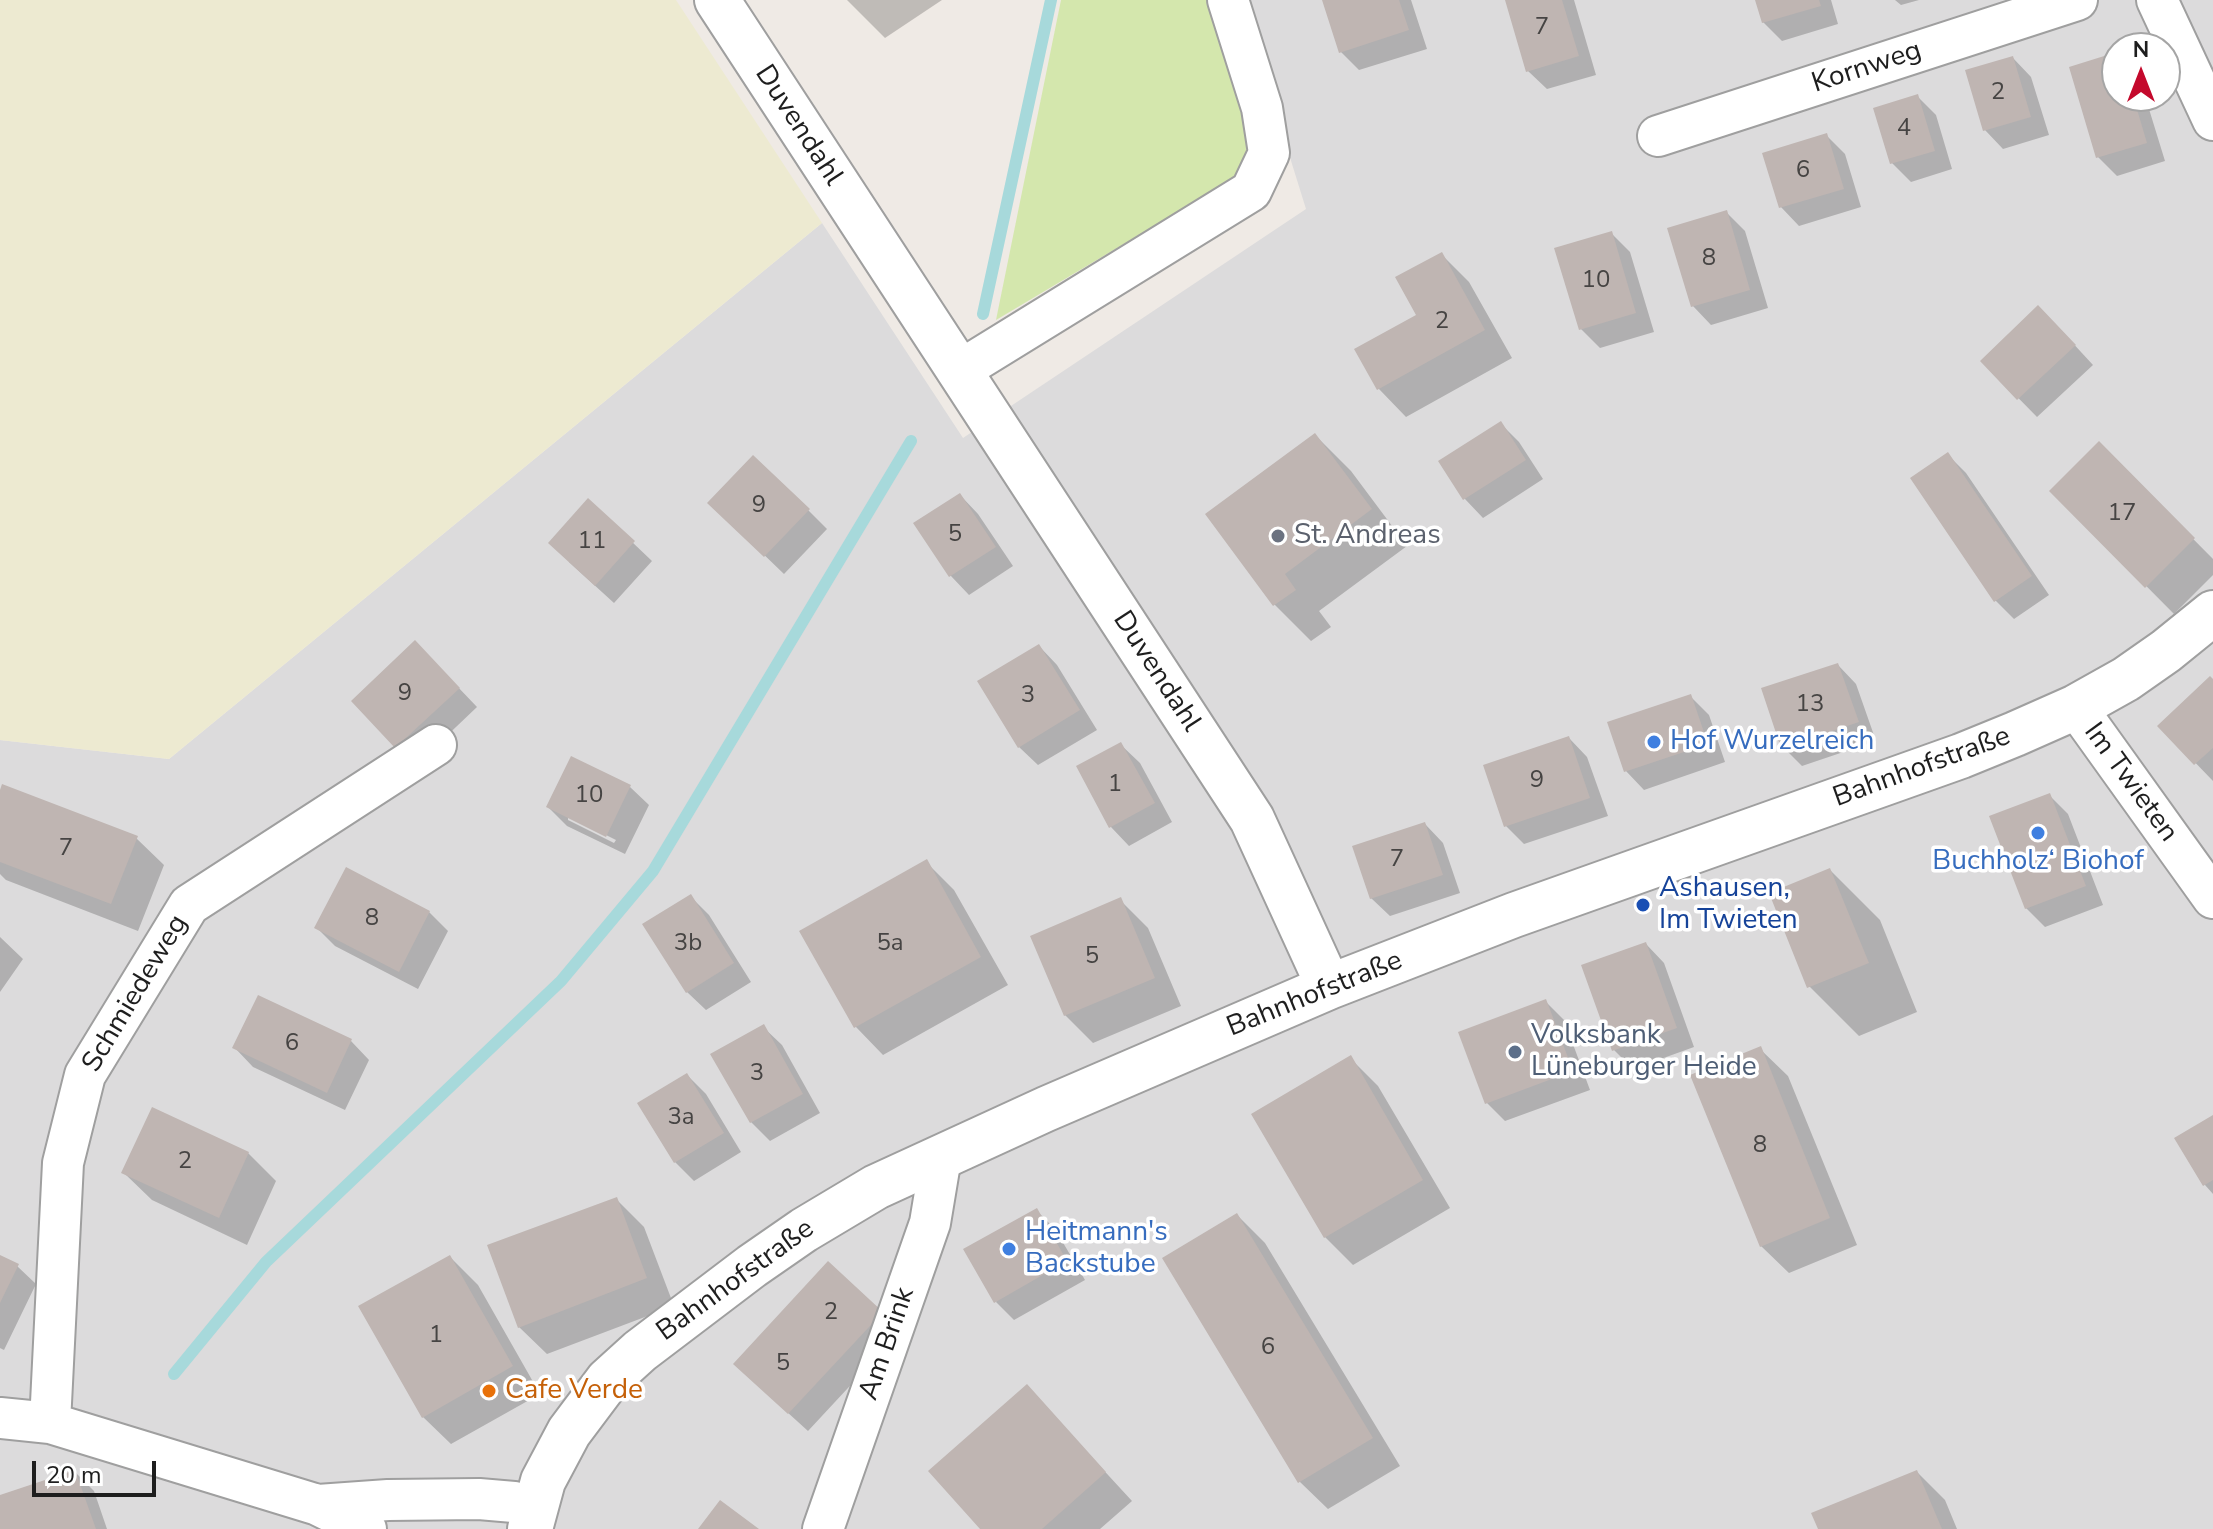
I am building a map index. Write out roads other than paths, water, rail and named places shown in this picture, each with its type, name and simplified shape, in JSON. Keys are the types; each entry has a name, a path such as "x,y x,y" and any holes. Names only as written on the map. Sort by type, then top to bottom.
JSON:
{"street":[{"name":"Duvendahl","path":"717,0 1252,819 1329,987"},
{"path":"959,371 1251,191 1269,153 1262,108 1228,0"},
{"name":"Kornweg","path":"1658,136 2077,0"},
{"path":"2157,0 2213,120"},
{"name":"Bahnhofstraße","path":"532,1518 543,1481 569,1432 608,1380 640,1351 752,1266 804,1230 876,1187 1329,987 1644,868 1961,756 2076,707 2156,658 2213,613"},
{"name":"Im Twieten","path":"2076,707 2213,898"},
{"name":"Schmiedeweg","path":"50,1423 63,1163 85,1075 189,905 436,745"},
{"name":"Am Brink","path":"823,1529 930,1223 941,1157"},
{"path":"0,1418 50,1423 318,1505 366,1529"},
{"path":"318,1505 479,1499 514,1502 532,1518"}],"waterway":[{"path":"983,314 1051,0"},
{"path":"174,1374 266,1262 561,981 653,871 911,441"}],"place":[{"name":"St. Andreas","path":"1278,536"},
{"name":"Hof Wurzelreich","path":"1654,742"},
{"name":"Buchholz‘ Biohof","path":"2038,833"},
{"name":"Ashausen, Im Twieten","path":"1643,905"},
{"name":"Volksbank Lüneburger Heide","path":"1515,1052"},
{"name":"Heitmann's Backstube","path":"1009,1249"},
{"name":"Cafe Verde","path":"489,1391"}]}
